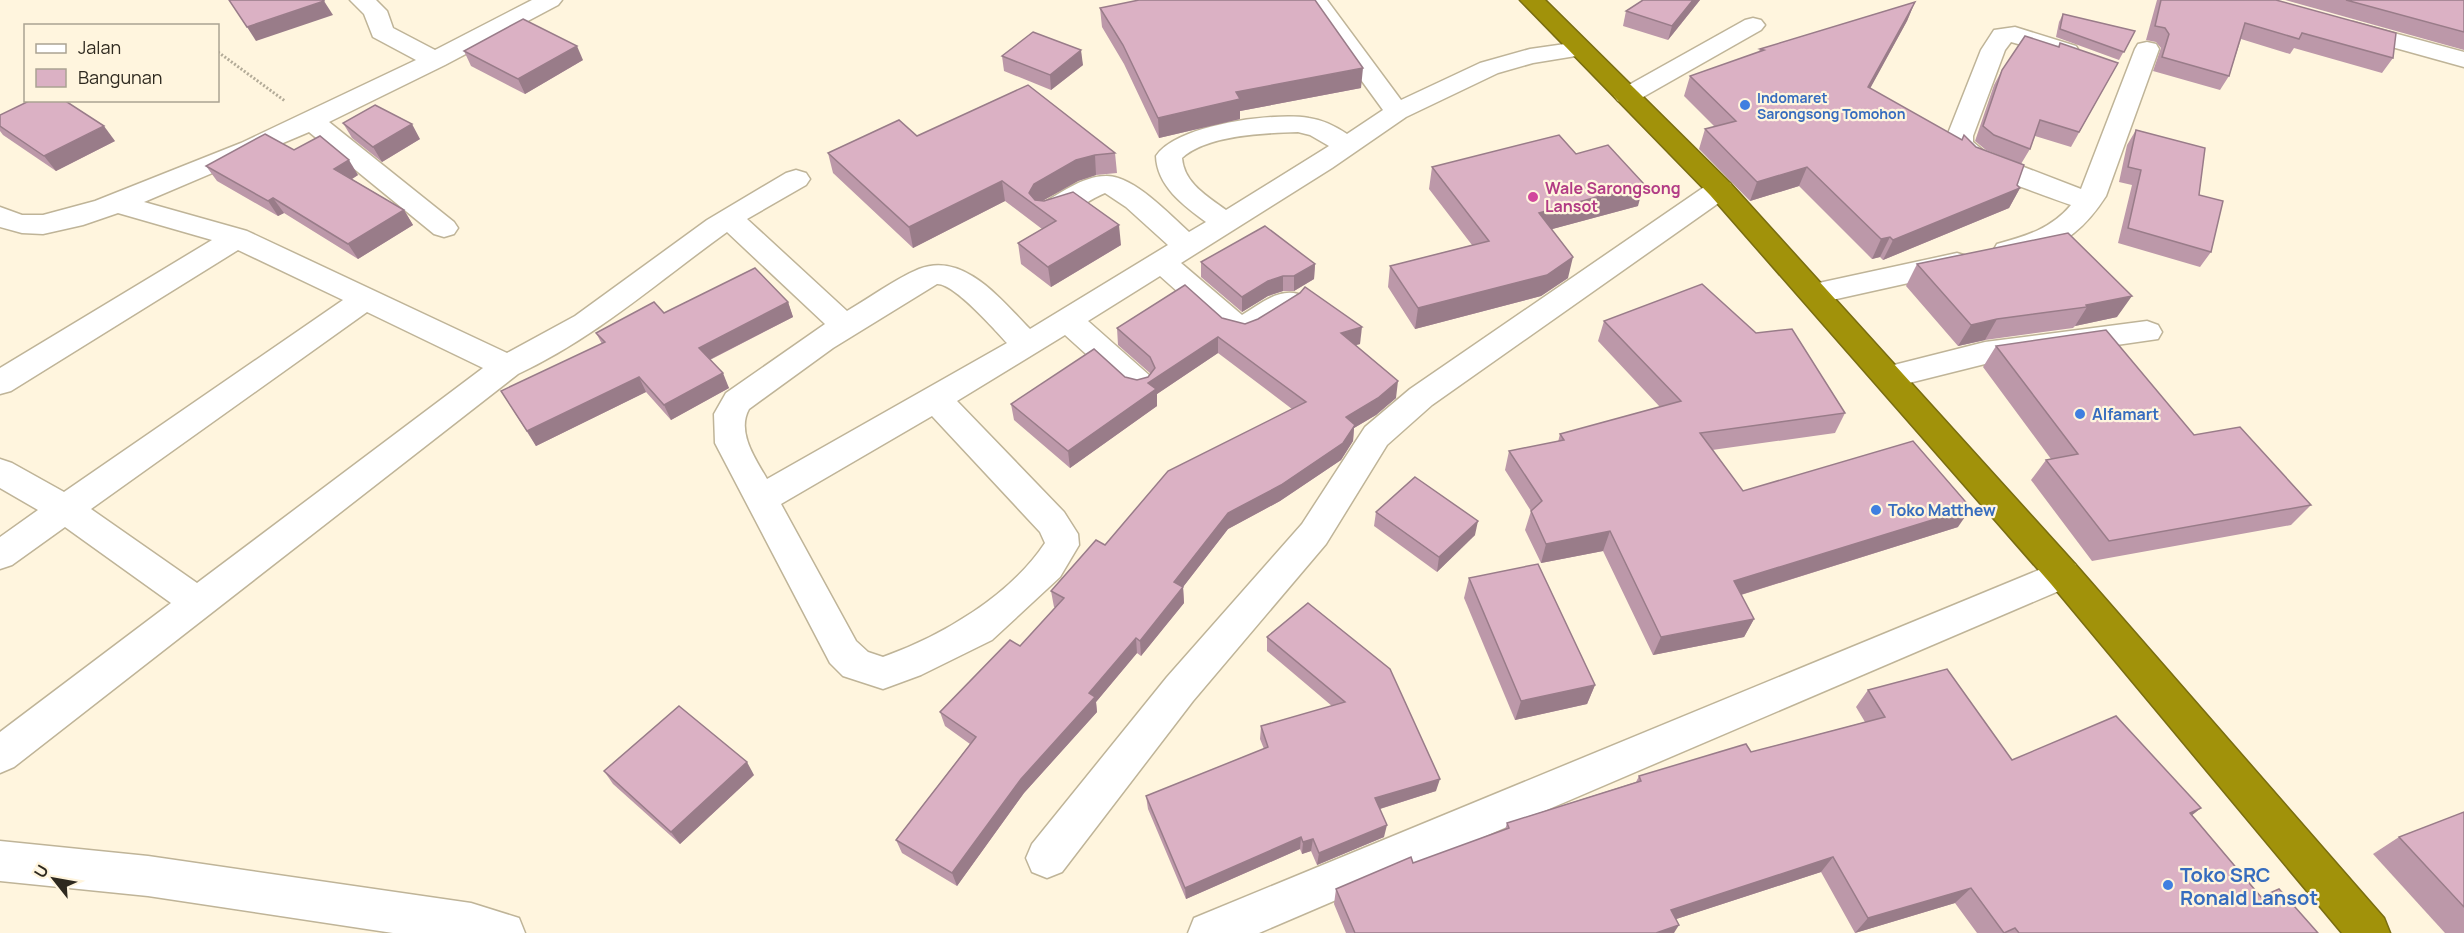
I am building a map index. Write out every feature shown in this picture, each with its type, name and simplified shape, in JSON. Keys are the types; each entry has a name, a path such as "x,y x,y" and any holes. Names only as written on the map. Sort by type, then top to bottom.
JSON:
{"highway":[{"path":"1532,0 1720,189 2063,574 2369,933"}],"street":[{"path":"362,0 375,11 382,32 436,60"},
{"path":"0,242 32,226 63,220 116,203 209,167 436,60 550,0"},
{"path":"1315,0 1397,111"},
{"path":"2331,23 2464,60"},
{"path":"1627,96 1753,25"},
{"path":"2086,58 2015,34 2003,35 1993,50 1960,136 1960,145 1976,158 2088,202"},
{"path":"761,499 1028,344 1225,223 1397,111 1489,68 1530,57 1579,49"},
{"path":"1814,294 2034,245 2064,230 2079,217 2088,202 2127,73 2147,49"},
{"path":"310,120 444,228"},
{"path":"1225,223 1176,182 1168,168 1169,156 1180,146 1275,123 1312,126 1346,145"},
{"path":"0,755 507,366 544,350 583,326 708,233 796,178"},
{"path":"1048,212 1097,186 1106,184 1124,192 1187,246"},
{"path":"1047,858 1180,689 1314,534 1376,436 1421,397 1720,189"},
{"path":"116,203 237,238 507,366"},
{"path":"0,216 15,223 32,226"},
{"path":"730,219 845,326"},
{"path":"0,384 237,238"},
{"path":"1162,262 1235,326 1245,327 1287,301"},
{"path":"935,399 1061,534 1062,545 1048,567 979,629 908,664 883,673 856,665 843,652 731,443 730,414 737,401 789,362 929,276 947,274 962,283 1028,344"},
{"path":"0,555 365,298"},
{"path":"0,363 100,303"},
{"path":"1067,320 1138,383"},
{"path":"1888,377 1985,353 2147,332"},
{"path":"0,472 65,510 198,604"},
{"path":"1209,933 2063,574"},
{"path":"0,861 148,876 471,924 504,933"}],"path":[{"path":"219,53 310,120"}],"building":[{"path":"229,0 324,0 324,1 247,27"},
{"path":"1139,0 1315,0 1363,68 1236,92 1240,99 1158,118 1123,45 1100,8"},
{"path":"1643,0 1693,0 1672,26 1626,11"},
{"path":"2161,0 2276,0 2396,33 2393,58 2302,33 2299,39 2245,23 2229,76 2162,57 2169,34 2165,28 2155,26"},
{"path":"2346,0 2464,0 2464,32"},
{"path":"1915,2 1868,87 1962,140 1964,135 1976,147 2024,165 2017,185 2020,188 1893,240 1890,237 1881,239 1807,167 1757,182 1705,129 1736,121 1690,76 1764,50 1760,49"},
{"path":"2063,14 2135,31 2124,52 2060,29"},
{"path":"523,19 577,46 518,79 464,51"},
{"path":"1033,32 1081,50 1050,75 1002,56"},
{"path":"2025,36 2059,47 2060,43 2118,63 2079,132 2040,120 2030,149 1994,135 1983,126 2002,70"},
{"path":"1028,85 1115,153 1076,160 1034,184 1029,193 1035,200 1044,201 1073,192 1119,225 1048,267 1018,243 1056,221 1002,181 909,227 828,153 899,120 917,136"},
{"path":"27,102 67,102 104,126 44,156 0,126 0,115"},
{"path":"375,105 412,124 373,147 343,123"},
{"path":"2136,130 2205,148 2199,195 2223,201 2211,252 2128,228 2141,170 2128,167"},
{"path":"265,134 294,150 320,136 349,160 334,169 404,210 348,244 273,198 268,201 206,166"},
{"path":"1559,135 1576,154 1608,145 1644,184 1539,213 1573,257 1547,275 1418,308 1390,266 1489,241 1432,167"},
{"path":"1265,226 1315,264 1294,276 1283,276 1268,281 1242,297 1201,262"},
{"path":"2068,233 2132,296 2086,305 2087,307 1997,319 1971,325 1917,264"},
{"path":"755,268 788,302 699,348 723,373 664,405 639,377 527,431 501,391 605,342 596,333 654,302 664,313"},
{"path":"1702,284 1756,333 1792,329 1845,413 1700,433 1743,491 1913,441 1971,508 1734,581 1754,619 1661,637 1610,531 1546,544 1531,511 1542,501 1509,451 1564,440 1560,434 1681,401 1604,321"},
{"path":"1185,285 1222,318 1245,324 1258,319 1300,293 1305,287 1362,327 1341,333 1398,381 1378,398 1346,417 1355,425 1343,443 1281,485 1228,513 1174,582 1183,587 1140,641 1136,638 1089,693 1095,697 1021,779 952,873 896,840 976,737 940,712 1010,640 1020,646 1064,598 1051,591 1096,540 1105,545 1168,471 1306,402 1218,337 1148,383 1156,389 1068,451 1011,404 1094,349 1125,377 1137,380 1148,377 1155,368 1150,357 1117,328"},
{"path":"2106,330 2194,435 2240,427 2311,505 2109,541 2046,460 2078,454 1996,346"},
{"path":"1415,477 1478,521 1439,557 1376,512"},
{"path":"1538,564 1595,685 1521,701 1469,578"},
{"path":"1308,603 1390,669 1440,779 1375,798 1387,825 1319,853 1313,839 1303,842 1301,837 1185,888 1146,796 1268,747 1261,726 1345,702 1267,637"},
{"path":"1947,669 2012,760 2116,716 2201,808 2190,813 2261,897 2279,889 2318,933 2019,933 2015,928 2004,933 1971,888 1868,918 1833,857 1671,910 1679,925 1656,933 1355,933 1336,889 1411,857 1413,863 1509,828 1507,823 1641,781 1639,776 1746,744 1751,752 1885,717 1868,690"},
{"path":"679,706 747,762 671,832 604,771"},
{"path":"2464,812 2464,907 2399,837"}],"place":[{"name":"Indomaret Sarongsong Tomohon","path":"1745,105"},
{"name":"Wale Sarongsong Lansot","path":"1533,197"},
{"name":"Alfamart","path":"2080,414"},
{"name":"Toko Matthew","path":"1876,510"},
{"name":"Toko SRC Ronald Lansot","path":"2168,885"}]}
